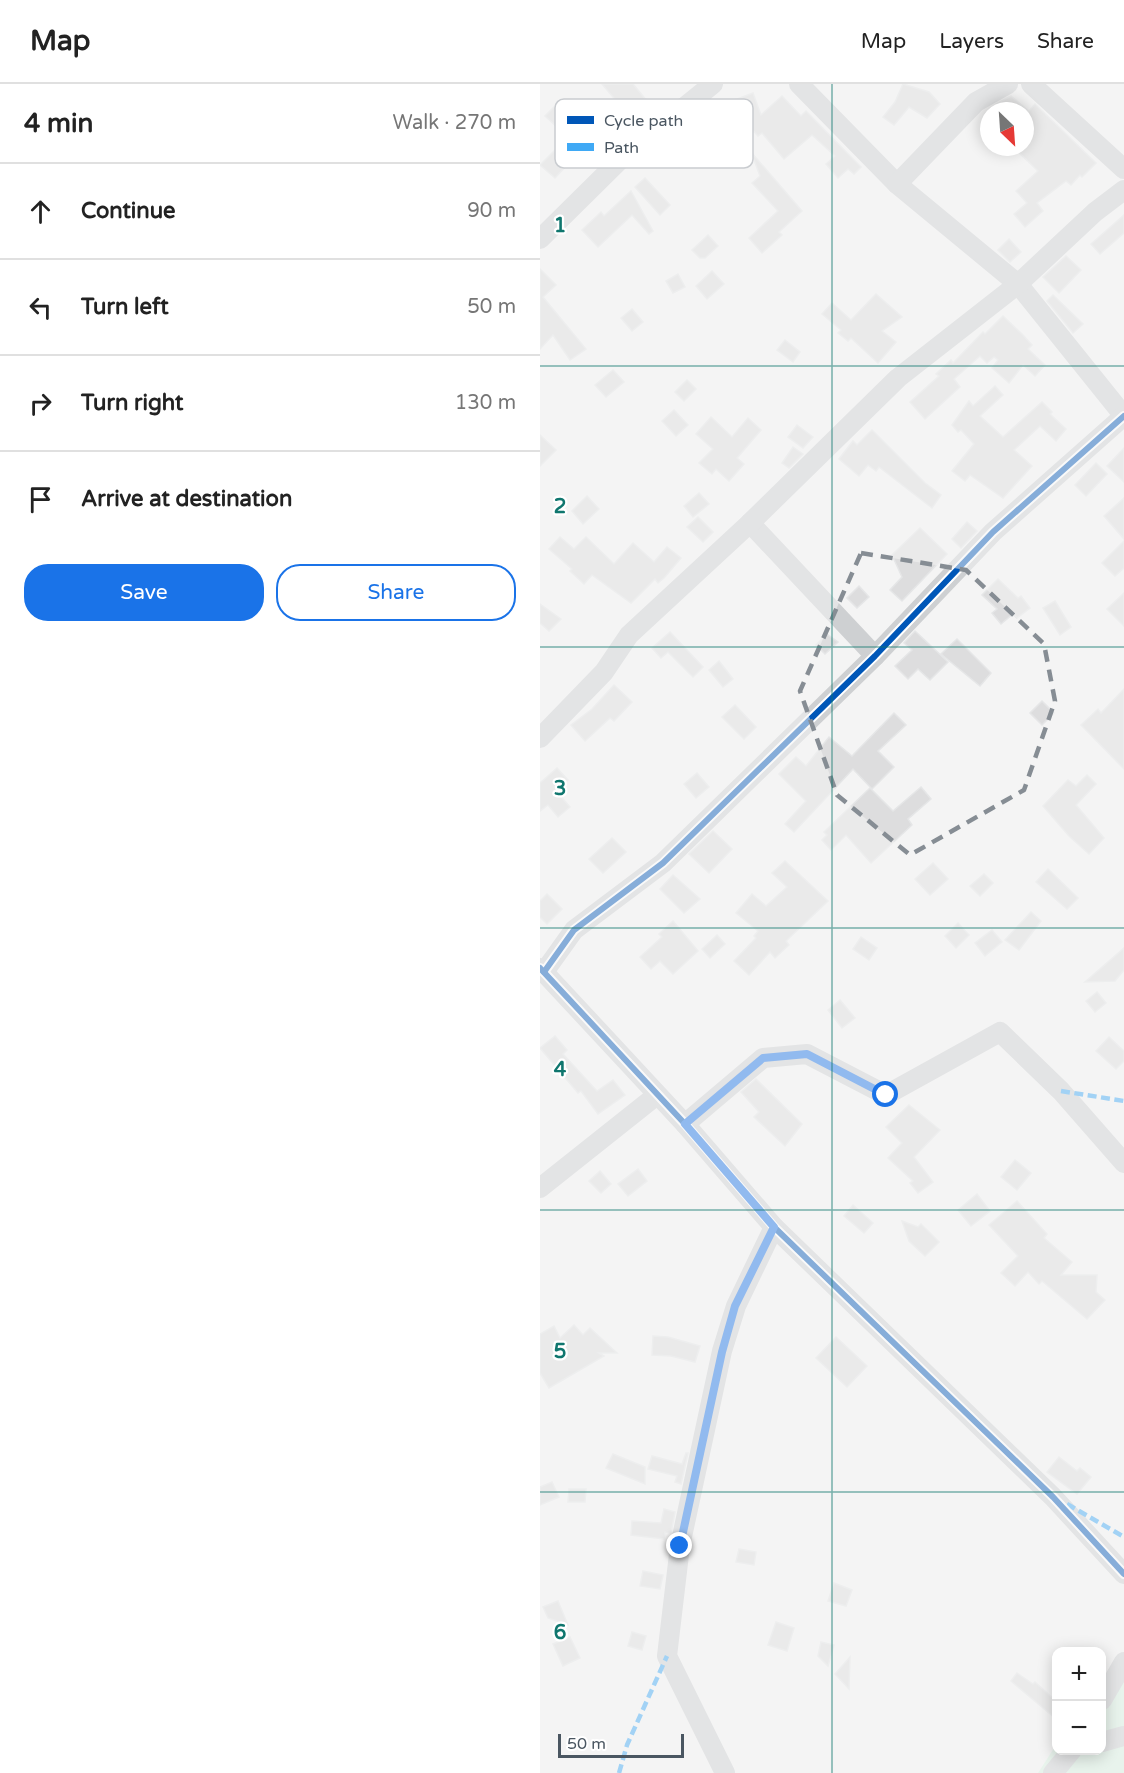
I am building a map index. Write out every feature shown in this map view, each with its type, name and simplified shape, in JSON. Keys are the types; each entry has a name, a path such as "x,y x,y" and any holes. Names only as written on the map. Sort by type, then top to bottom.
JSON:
{"street":[{"path":"694,99 713,84"},
{"path":"799,84 897,184 1018,284 1124,416 993,532 876,656 663,863 574,930 542,970 685,1124 774,1227 1053,1497 1124,1574"},
{"path":"897,184 976,102 1008,84"},
{"path":"1031,84 1124,168"},
{"path":"540,239 612,168"},
{"path":"540,738 604,672 628,635 750,523 898,378 1018,284 1124,190"},
{"path":"750,523 876,656"},
{"path":"685,1124 763,1058 807,1054 886,1095 1000,1032 1061,1091 1124,1163"},
{"path":"540,1188 657,1095"},
{"path":"725,1773 667,1656 680,1546 722,1352 735,1306 774,1227"},
{"path":"1106,1692 1124,1662"},
{"path":"1106,1741 1124,1736"},
{"path":"1053,1773 1068,1755"}],"highlighted area":[{"path":"861,553 966,570 1044,644 1055,701 1024,790 910,855 837,795 800,691"}],"green space":[{"path":"1124,1660 1124,1773 1038,1773 1052,1751 1052,1755 1106,1755 1106,1676"}],"building":[{"path":"602,84 633,84 645,99 615,99"},
{"path":"903,84 929,92 940,104 927,118 909,107 894,125 883,117 895,102"},
{"path":"753,93 761,115 782,96 801,116 806,111 861,167 854,174 848,169 838,178 826,164 835,156 812,135 784,159 762,133 758,136 753,131 753,99 737,99"},
{"path":"1011,96 1018,102 1000,102"},
{"path":"1034,105 1096,163 1071,185 1066,181 1037,203 1043,211 1025,227 1014,214 1027,203 1016,191 1038,171 1022,156 1034,156"},
{"path":"555,106 555,125 545,116"},
{"path":"555,150 555,168 564,168 555,178 540,165"},
{"path":"753,154 802,211 779,232 782,235 762,253 749,238 778,211 752,183 760,176"},
{"path":"645,178 670,205 660,215 635,187"},
{"path":"631,191 653,231 649,234 632,215 598,247 582,230 601,212 604,216"},
{"path":"1124,215 1124,233 1100,254 1091,244"},
{"path":"708,235 718,246 705,258 700,258 692,250"},
{"path":"1009,239 1021,252 1010,262 998,250"},
{"path":"1066,256 1081,270 1059,293 1043,277"},
{"path":"540,269 556,285 543,297 586,349 570,360 553,335 540,349"},
{"path":"712,271 724,284 707,299 696,286"},
{"path":"678,274 685,287 673,293 666,281"},
{"path":"876,294 902,317 882,331 896,342 878,363 851,338 848,341 838,333 841,330 822,314 832,303 851,320"},
{"path":"1053,295 1083,324 1073,333 1047,301"},
{"path":"632,309 643,322 632,331 621,318"},
{"path":"1003,316 1032,345 1028,349 1045,365 1035,376 1023,365 1009,383 992,368 998,360 994,357 987,363 980,356 954,379 960,387 925,419 910,402 939,376 936,374 951,360 953,363 983,332 985,334"},
{"path":"785,340 800,352 793,362 777,350"},
{"path":"613,370 624,382 606,397 595,385"},
{"path":"687,380 696,389 684,401 675,392"},
{"path":"995,386 1003,395 980,416 1003,437 1042,402 1052,412 1050,414 1066,429 1056,441 1040,426 1014,450 1032,466 1003,498 970,475 965,481 952,471 974,444 961,430 958,432 952,425 969,401 973,406"},
{"path":"674,410 688,425 676,436 662,421"},
{"path":"711,417 732,437 748,418 761,430 737,458 744,464 729,481 716,469 712,474 699,463 713,449 696,434"},
{"path":"797,425 813,437 803,448 788,437"},
{"path":"872,430 925,483 941,495 932,508 879,467 876,471 868,465 859,476 839,459 853,441 857,445"},
{"path":"540,435 556,450 540,466"},
{"path":"793,447 803,454 789,468 782,463"},
{"path":"1124,448 1124,482 1107,466"},
{"path":"1096,463 1107,474 1086,496 1075,485"},
{"path":"699,493 709,504 693,517 684,506"},
{"path":"587,496 599,509 583,524 572,511"},
{"path":"1124,498 1124,539 1104,516"},
{"path":"698,517 713,532 703,542 687,527"},
{"path":"967,522 977,531 961,548 952,539"},
{"path":"920,528 947,554 902,601 890,590 902,577 892,555"},
{"path":"560,537 574,549 586,537 614,564 633,543 654,562 667,547 681,558 664,578 658,583 655,579 631,603 592,575 584,584 570,571 572,569 549,549"},
{"path":"1124,541 1124,568 1115,576 1102,563"},
{"path":"998,579 1018,598 1021,596 1030,608 1017,618 1013,614 1001,624 992,613 997,609 982,595"},
{"path":"859,586 869,597 857,608 847,598"},
{"path":"1124,593 1124,626 1107,609"},
{"path":"1055,601 1071,627 1060,635 1043,608"},
{"path":"540,604 561,619 549,631 540,623"},
{"path":"915,631 948,662 930,680 918,669 908,679 895,666 912,650 904,643"},
{"path":"670,632 703,667 693,677 668,652 661,658 652,648"},
{"path":"827,634 838,642 825,654 816,645"},
{"path":"957,639 991,673 980,686 941,654"},
{"path":"719,661 733,679 723,687 709,670"},
{"path":"614,685 632,702 614,721 610,718 585,741 571,725 592,709"},
{"path":"1124,689 1124,769 1081,725 1098,709 1101,713"},
{"path":"1042,701 1054,713 1042,725 1030,713"},
{"path":"735,705 756,727 744,739 722,717"},
{"path":"894,713 906,725 878,751 894,767 872,789 853,769 794,832 785,824 806,801 779,774 796,757 806,766 829,737 852,756"},
{"path":"557,768 568,780 556,791 570,807 558,817 548,805 540,811 540,783"},
{"path":"697,773 709,787 696,798 684,784"},
{"path":"1087,775 1096,784 1076,805 1104,838 1089,854 1069,836 1043,806 1068,780 1076,786"},
{"path":"921,787 931,799 908,819 912,825 871,863 846,835 831,850 822,840 827,835 824,832 870,788 893,811"},
{"path":"713,831 732,849 709,873 689,854"},
{"path":"612,838 626,852 603,873 589,859"},
{"path":"785,861 828,901 786,941 789,945 775,958 770,952 749,975 734,961 756,938 754,936 758,931 736,913 752,894 766,906 787,887 772,873"},
{"path":"933,863 948,879 930,895 915,879"},
{"path":"1048,869 1078,898 1067,909 1036,882"},
{"path":"984,874 993,883 980,896 970,886"},
{"path":"673,875 700,899 684,913 660,889"},
{"path":"547,894 562,909 547,924 540,917 540,901"},
{"path":"1031,912 1041,921 1019,950 1005,940"},
{"path":"673,921 698,951 673,974 660,961 651,969 640,957 662,937 659,934"},
{"path":"958,923 969,935 956,948 945,936"},
{"path":"992,930 1002,942 985,956 975,943"},
{"path":"717,935 725,944 710,958 702,949"},
{"path":"861,937 877,948 869,960 853,949"},
{"path":"1124,948 1124,970 1115,981 1085,982"},
{"path":"1097,992 1106,1003 1095,1012 1086,1001"},
{"path":"840,1000 855,1018 842,1028 828,1010"},
{"path":"555,1036 567,1050 563,1054 597,1091 613,1080 625,1095 598,1114 581,1091 578,1093 540,1048"},
{"path":"1109,1037 1124,1051 1124,1061 1116,1069 1096,1051"},
{"path":"756,1079 802,1124 785,1146 754,1117 759,1112 741,1092"},
{"path":"909,1105 940,1130 914,1157 933,1182 918,1193 910,1183 913,1181 888,1158 902,1143 886,1127"},
{"path":"1015,1160 1031,1173 1017,1190 1001,1177"},
{"path":"638,1169 647,1181 628,1196 618,1184"},
{"path":"600,1171 611,1184 601,1193 589,1181"},
{"path":"977,1194 990,1211 971,1226 958,1210"},
{"path":"1017,1201 1047,1234 1044,1238 1072,1262 1061,1275 1097,1275 1096,1292 1105,1300 1087,1319 1042,1281 1039,1284 1028,1272 1015,1286 1001,1273 1018,1256 989,1225"},
{"path":"853,1205 873,1223 864,1233 844,1216"},
{"path":"902,1221 918,1227 921,1224 939,1242 925,1256 909,1241"},
{"path":"574,1325 583,1335 590,1328 617,1353 599,1353 604,1356 549,1388 540,1373 540,1334 554,1326 560,1338"},
{"path":"653,1336 668,1337 700,1346 695,1362 671,1356 652,1355"},
{"path":"836,1337 867,1366 847,1387 816,1358"},
{"path":"688,1453 681,1484 675,1482 677,1476 648,1469 652,1456 682,1464"},
{"path":"613,1454 645,1467 645,1484 606,1468"},
{"path":"1059,1457 1077,1471 1080,1468 1091,1477 1077,1494 1047,1472"},
{"path":"552,1482 559,1497 540,1505 540,1487"},
{"path":"569,1489 586,1489 585,1502 568,1502"},
{"path":"664,1509 675,1512 671,1533 665,1532 664,1539 631,1535 632,1521 661,1523"},
{"path":"739,1549 756,1552 754,1565 736,1562"},
{"path":"643,1571 663,1575 660,1589 640,1586"},
{"path":"834,1583 852,1590 846,1606 828,1601"},
{"path":"558,1601 568,1625 548,1618 543,1607"},
{"path":"776,1622 794,1628 787,1651 768,1645"},
{"path":"632,1632 646,1636 642,1650 628,1646"},
{"path":"570,1637 580,1658 563,1666 553,1644"},
{"path":"821,1642 834,1645 828,1666 818,1656"},
{"path":"850,1657 849,1689 835,1674"},
{"path":"1017,1673 1033,1684 1035,1682 1052,1697 1052,1716 1011,1681"}],"marked path":[{"path":"1061,1091 1124,1101"},
{"path":"1067,1504 1124,1537"},
{"path":"619,1773 627,1745 667,1656"}],"cycle path":[{"path":"544,972 574,930 663,863 875,656 993,532 1124,416"},
{"path":"540,968 685,1124 774,1227 1053,1497 1124,1574"}],"route":[{"path":"680,1546 722,1352 735,1306 774,1227 685,1124 763,1058 807,1054 886,1095"}]}
